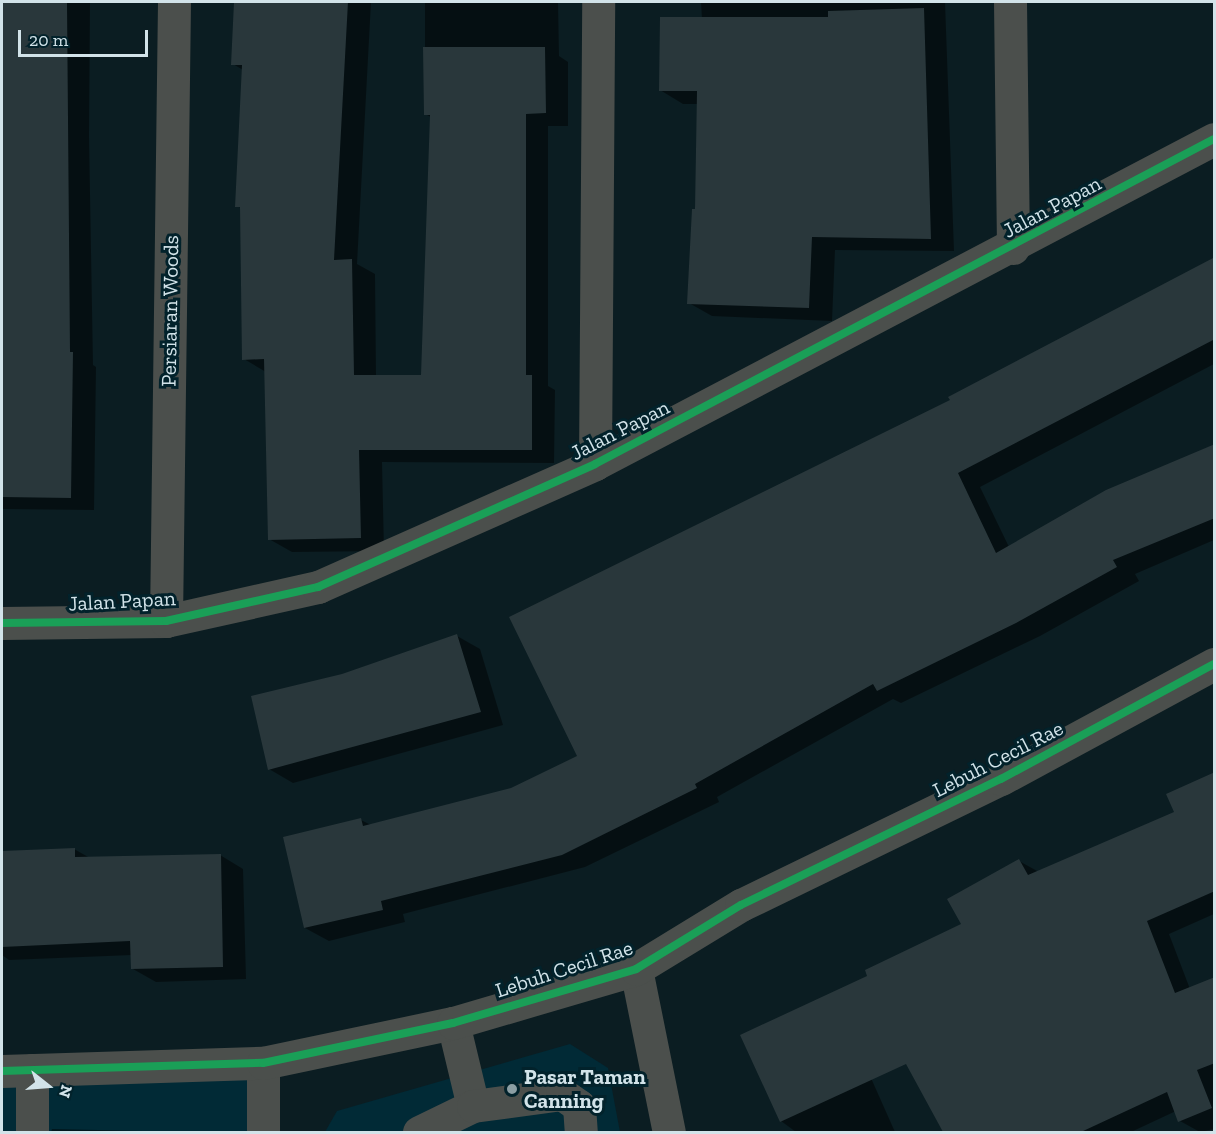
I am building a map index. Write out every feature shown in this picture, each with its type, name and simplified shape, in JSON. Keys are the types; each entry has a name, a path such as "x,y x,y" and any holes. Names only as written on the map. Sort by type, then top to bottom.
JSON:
{"street":[{"name":"Persiaran Woods","path":"166,621 174,2"},
{"path":"595,464 598,2"},
{"path":"1010,2 1013,248"},
{"name":"Jalan Papan","path":"2,623 166,621 318,587 595,464 1013,248 1215,139"},
{"name":"Lebuh Cecil Rae","path":"17,1071 263,1063 453,1023 636,969 741,905 1001,779 1215,664"},
{"path":"636,969 669,1132"},
{"path":"453,1023 473,1106"},
{"path":"263,1063 263,1132"},
{"path":"17,1071 32,1132"},
{"path":"419,1132 473,1106 562,1094 572,1097 579,1106 581,1132"}],"shaded area":[{"name":"Pasar Taman Canning","path":"570,1044 608,1068 620,1132 325,1132 337,1111"},
{"path":"257,1069 257,1132 2,1132 2,1084"}],"building":[{"path":"2,2 67,2 70,352 73,352 71,498 2,497"},
{"path":"234,2 348,2 334,260 352,259 354,375 421,375 430,115 424,115 423,47 545,47 546,113 526,114 526,375 532,375 532,450 359,450 361,538 268,540 264,359 242,360 240,207 235,207 242,65 231,65"},
{"path":"924,8 931,239 812,237 809,308 687,304 692,209 695,209 697,91 659,91 660,17 828,17 828,11"},
{"path":"1215,257 1215,339 958,473 996,553 1106,490 1215,444 1215,518 1113,560 1117,567 1016,623 877,691 873,684 695,784 697,788 562,855 381,901 383,910 304,928 283,837 361,818 363,826 511,788 577,756 509,617 950,400 948,397"},
{"path":"457,634 481,712 268,770 251,696 342,674"},
{"path":"1215,772 1215,891 1147,921 1175,993 1215,977 1215,1063 1197,1070 1212,1108 1178,1122 1167,1092 1081,1132 943,1132 906,1064 780,1122 740,1035 867,976 865,970 961,924 947,899 1019,859 1028,875 1174,812 1166,794"},
{"path":"75,848 75,857 221,854 223,967 131,969 130,941 2,947 2,851"}],"cycle path":[{"path":"2,623 166,621 318,587 595,464 1214,139"},
{"path":"2,1071 263,1063 453,1023 636,969 741,905 1001,779 1214,664"}],"place":[{"name":"Pasar Taman Canning","path":"512,1089"}]}
